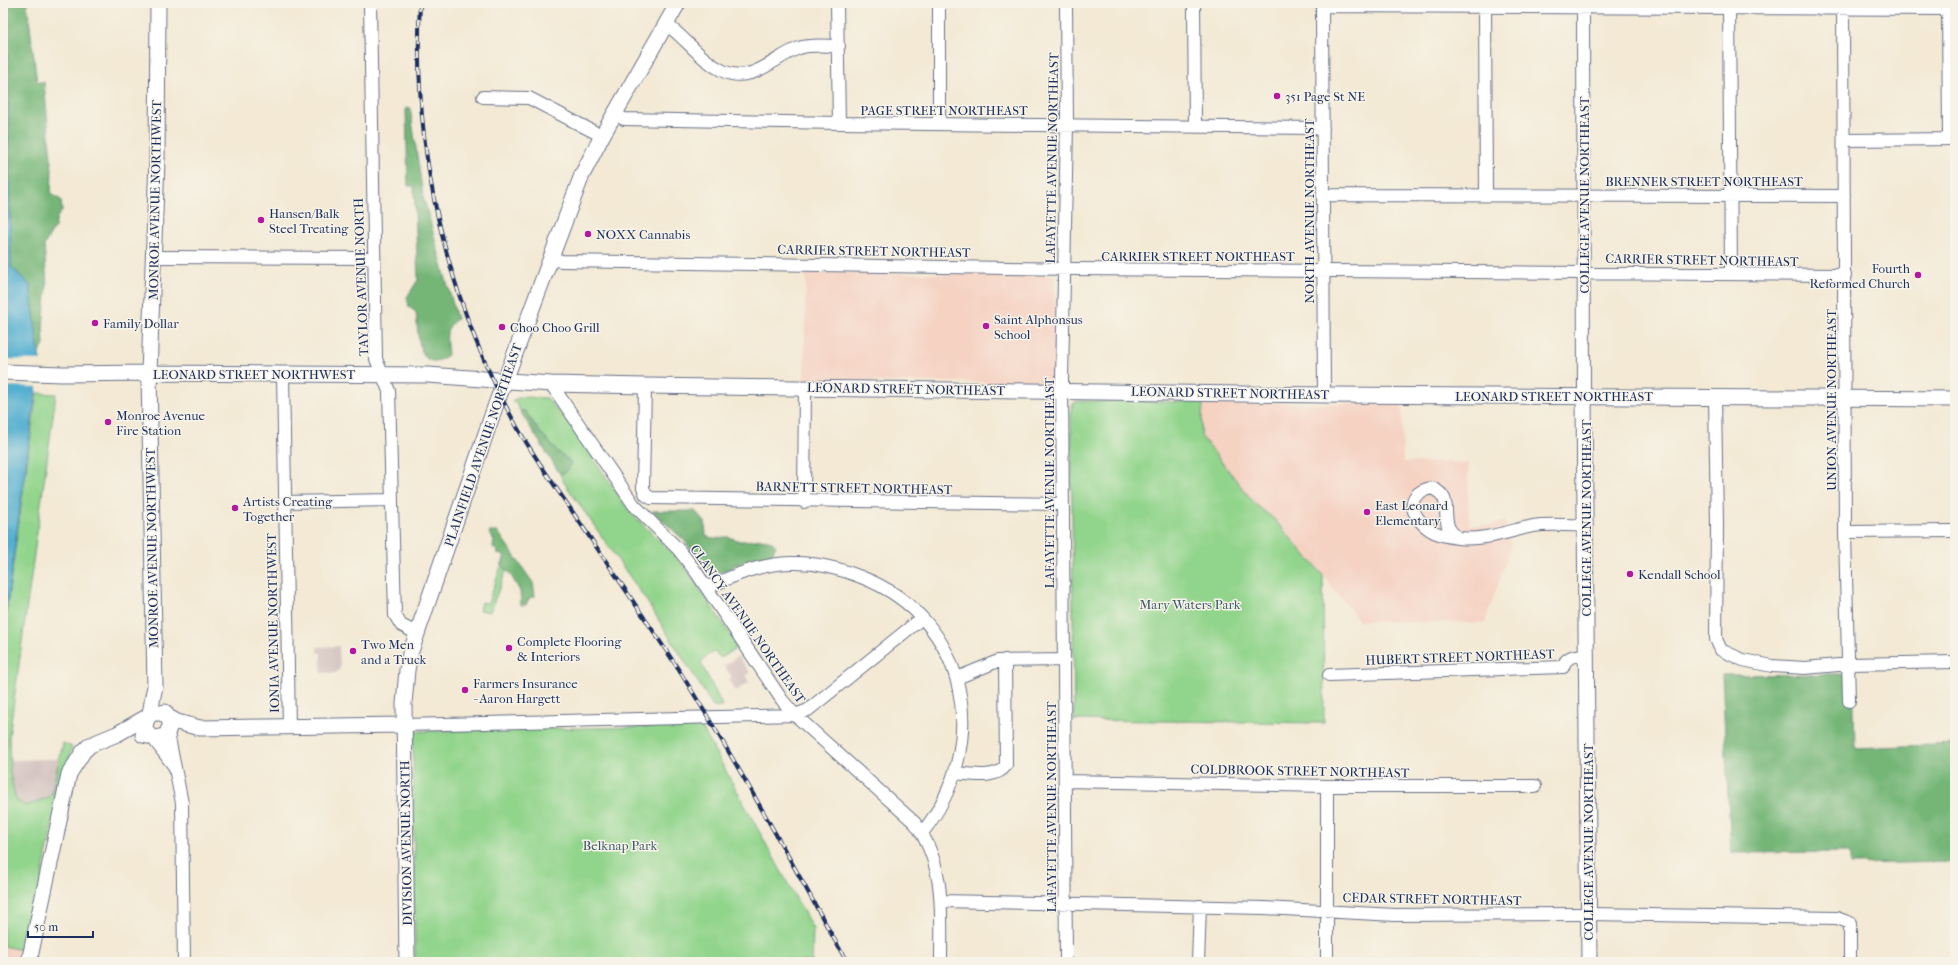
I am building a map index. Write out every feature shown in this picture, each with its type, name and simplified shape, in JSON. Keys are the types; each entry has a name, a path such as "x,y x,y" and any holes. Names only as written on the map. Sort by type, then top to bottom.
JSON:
{"main road":[{"name":"MONROE AVENUE NORTHWEST","path":"148,716 155,685 149,373 154,257 158,3"},
{"name":"PLAINFIELD AVENUE NORTHEAST","path":"404,725 406,670 416,633 505,380 582,175 602,136 678,3"},
{"name":"LEONARD STREET NORTHWEST","path":"3,372 40,374 149,373 454,376 505,380"},
{"name":"LEONARD STREET NORTHEAST","path":"505,380 551,384 645,386 1324,395 1955,399"},
{"name":"COLLEGE AVENUE NORTHEAST","path":"1584,397 1589,962"},
{"name":"MONROE AVENUE NORTHWEST","path":"155,685 171,724 168,734"},
{"path":"29,962 66,784 70,773 78,763 83,752 90,745 117,734 148,716 159,712 177,722 200,728 404,725"},
{"path":"148,716 145,727 148,734 152,737"},
{"name":"DIVISION AVENUE NORTH","path":"404,725 407,962"},
{"path":"117,734 139,734 159,738 168,734 188,732 200,728"},
{"path":"37,962 77,778 78,763"}],"street":[{"name":"TAYLOR AVENUE NORTH","path":"370,3 376,359 389,391 395,615 401,625 416,633"},
{"path":"837,3 839,123"},
{"path":"939,3 939,124"},
{"name":"LAFAYETTE AVENUE NORTHEAST","path":"1066,3 1068,124 1064,269 1062,504 1066,962"},
{"path":"1194,3 1195,126"},
{"path":"1322,4 1485,7 1583,5 1950,7 1952,139 1844,140"},
{"name":"NORTH AVENUE NORTHEAST","path":"1322,4 1324,395"},
{"name":"COLLEGE AVENUE NORTHEAST","path":"1583,5 1584,397"},
{"path":"1729,5 1731,196 1730,274"},
{"name":"UNION AVENUE NORTHEAST","path":"1843,6 1845,532 1849,701"},
{"path":"1485,7 1486,195"},
{"path":"666,24 680,34 712,65 729,74 744,74 759,70 800,48 838,46"},
{"path":"483,97 529,98 602,136"},
{"name":"PAGE STREET NORTHEAST","path":"615,114 624,119 839,123 1068,124 1323,128"},
{"name":"BRENNER STREET NORTHEAST","path":"1324,195 1844,196"},
{"path":"154,257 374,258"},
{"name":"CARRIER STREET NORTHEAST","path":"551,259 570,261 1064,269 1845,275"},
{"name":"IONIA AVENUE NORTHWEST","path":"282,375 290,727"},
{"name":"CLANCY AVENUE NORTHEAST","path":"551,384 634,505 679,550 782,700 795,715 915,823 922,833 928,842 936,866 941,900 941,962"},
{"name":"BARNETT STREET NORTHEAST","path":"645,386 644,488 646,496 651,498 804,502 1062,504"},
{"path":"804,502 805,388"},
{"path":"1715,397 1717,525 1716,638 1721,650 1728,655 1772,666 1823,668 1849,664 1955,662"},
{"path":"1458,538 1451,532 1448,526 1445,500 1439,491 1432,488 1418,492 1414,498 1412,506 1415,515 1434,531 1458,538 1501,534 1534,526 1586,526"},
{"path":"285,502 392,500"},
{"path":"1845,532 1955,531"},
{"path":"706,588 739,573 762,566 791,563 818,564 843,570 879,585 900,598 922,618 940,641 957,678 963,717 961,746 955,773 945,797 922,833"},
{"path":"404,725 795,715 808,710 922,618"},
{"name":"HUBERT STREET NORTHEAST","path":"1329,675 1563,667 1566,660 1570,657 1587,655"},
{"path":"955,773 994,774 1003,770 1006,765 1005,660"},
{"path":"957,678 992,663 1005,660 1064,660"},
{"path":"168,734 182,803 184,962"},
{"path":"152,737 174,766"},
{"name":"COLDBROOK STREET NORTHEAST","path":"1065,781 1327,786 1535,786"},
{"path":"1327,786 1328,962"},
{"name":"CEDAR STREET NORTHEAST","path":"941,900 1200,906 1395,915 1588,914 1842,918 1850,923 1850,962"},
{"path":"1198,962 1200,906"}],"shaded area":[{"path":"806,272 1055,275 1056,383 804,381"},
{"name":"East Leonard Elementary","path":"1203,402 1402,404 1403,462 1468,463 1469,525 1488,525 1505,521 1511,546 1485,623 1359,621 1323,575 1274,519 1255,504 1201,436"},
{"path":"339,646 340,668 336,673 321,673 321,653 318,653 317,647"},
{"path":"738,656 750,673 745,676 749,682 736,691 728,680 732,677 724,666"},
{"path":"59,759 51,796 26,806 16,800 10,773 10,760"},
{"path":"3,946 27,951 24,962 3,962"}],"green space":[{"path":"6,3 27,3 37,82 44,82 52,169 51,194 61,200 62,211 57,217 55,227 44,245 47,286 43,327 44,345 39,352 30,285 11,267"},
{"path":"410,107 423,196 457,319 448,330 448,355 438,360 430,361 421,349 417,330 416,312 409,307 407,297 418,280 414,186 408,186 406,108"},
{"path":"37,393 56,394 9,737 10,773 16,800 26,806 51,796 63,743 72,747 55,812 27,951 3,946 3,635"},
{"path":"522,397 547,398 575,431 629,511 673,554 686,569 739,647 721,658 714,652 706,656 701,663 723,707 713,706 648,603 563,481 560,474 566,472 568,459 554,449 525,411 520,411 516,402 512,402 515,399"},
{"name":"Mary Waters Park","path":"1077,401 1203,402 1201,436 1255,504 1274,519 1323,575 1324,723 1074,720 1071,409 1073,404"},
{"path":"520,411 525,411 539,433 544,436 559,454 571,463 566,472 560,474"},
{"path":"652,511 695,511 705,522 706,536 714,538 728,537 740,541 764,539 772,542 776,546 771,555 740,563 725,571 708,573 684,540"},
{"path":"489,532 498,532 533,583 535,596 529,598 526,605 521,605 520,591 509,572 506,571 502,564 505,556 498,554 497,550 493,548 494,540"},
{"path":"502,564 506,571 490,612 479,610 481,602 488,603"},
{"path":"1853,674 1855,748 1955,744 1955,862 1850,864 1850,852 1731,853 1722,675"},
{"name":"Belknap Park","path":"701,726 813,929 812,962 415,962 413,744 415,733 421,731"}],"water":[{"path":"3,3 6,3 11,267 30,285 40,360 3,635"}],"pier":[{"path":"3,359 41,360 39,387 3,386"}],"railway":[{"path":"420,3 419,58 422,113 428,168 439,222 453,275 471,327 492,378 517,427 530,448 675,664 720,737 847,962"}],"place":[{"name":"351 Page St NE","path":"1277,96"},
{"name":"Hansen/Balk Steel Treating","path":"261,220"},
{"name":"NOXX Cannabis","path":"588,234"},
{"name":"Fourth Reformed Church","path":"1918,275"},
{"name":"Family Dollar","path":"95,323"},
{"name":"Saint Alphonsus School","path":"986,326"},
{"name":"Choo Choo Grill","path":"502,327"},
{"name":"Monroe Avenue Fire Station","path":"108,422"},
{"name":"Artists Creating Together","path":"235,508"},
{"name":"East Leonard Elementary","path":"1367,512"},
{"name":"Kendall School","path":"1630,574"},
{"name":"Complete Flooring & Interiors","path":"509,648"},
{"name":"Two Men and a Truck","path":"353,651"},
{"name":"Farmers Insurance - Aaron Hargett","path":"465,690"}]}
